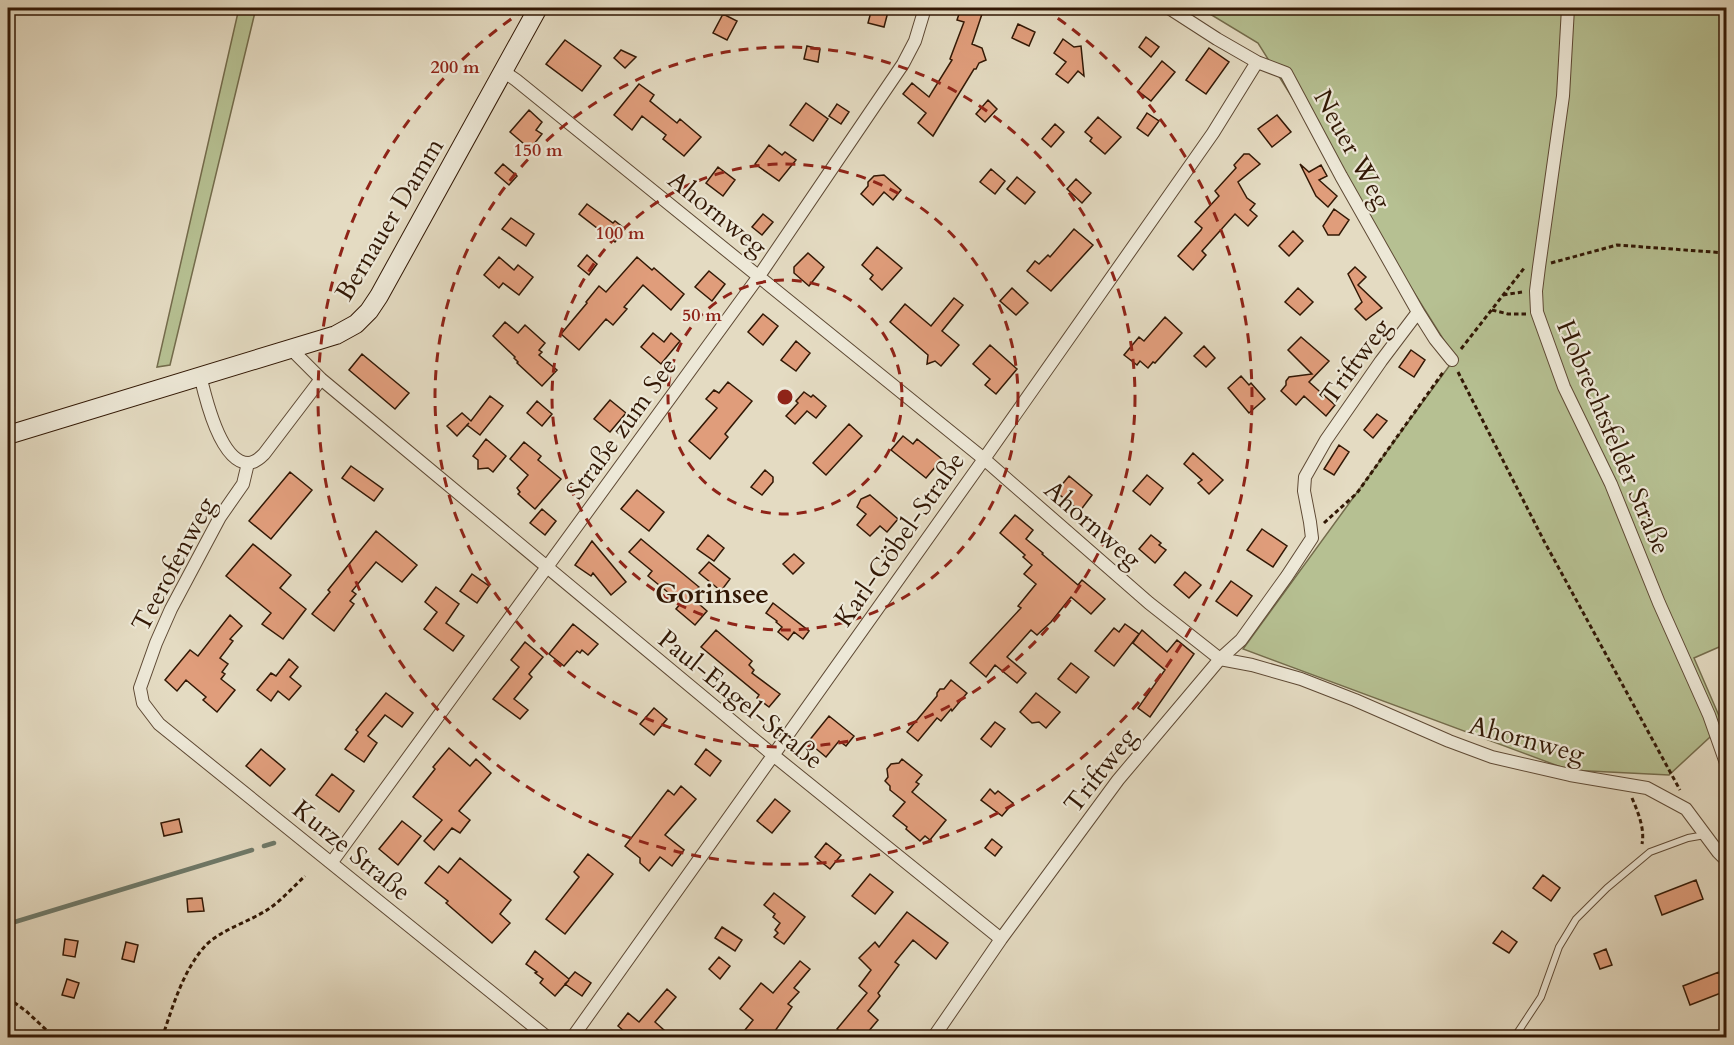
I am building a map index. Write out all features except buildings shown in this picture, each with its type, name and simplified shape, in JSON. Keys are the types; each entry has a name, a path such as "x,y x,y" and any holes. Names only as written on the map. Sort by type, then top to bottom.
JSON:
{"main road":[{"name":"Bernauer Damm","path":"8,435 336,335 356,324 379,296 538,8"}],"street":[{"name":"Straße zum See","path":"332,862 759,276 903,64 915,41 925,8"},
{"name":"Neuer Weg","path":"1169,8 1257,62 1286,74 1418,312 1452,360"},
{"name":"Hobrechtsfelder Straße","path":"1568,8 1563,96 1536,291 1538,312 1564,387 1611,484 1659,603 1709,715 1726,763"},
{"name":"Karl-Göbel-Straße","path":"572,1038 1213,133 1257,62"},
{"name":"Ahornweg","path":"503,71 609,154 984,459 1149,603 1220,659 1252,665 1301,679 1492,757 1570,775 1647,788 1686,809 1724,852"},
{"name":"Triftweg","path":"933,1038 1001,939 1118,780 1220,659 1252,626 1287,576 1312,538 1304,491 1305,477 1326,440 1418,312"},
{"name":"Paul-Engel-Straße","path":"291,349 321,379 773,755 1001,939"},
{"path":"200,375 211,415 227,450 239,460 248,463 264,454 321,379"},
{"name":"Teerofenweg","path":"140,688 171,609 220,517 243,484 248,463"},
{"name":"Kurze Straße","path":"140,688 143,703 159,724 548,1038"}],"lane":[{"path":"1514,1038 1541,997 1559,947 1576,919 1607,888 1650,852 1706,834"}],"path":[{"path":"1312,538 1324,523 1357,493 1452,360 1543,245"},
{"path":"1539,267 1617,245 1726,253"},
{"path":"1503,295 1536,291"},
{"path":"1492,310 1508,314 1538,312"},
{"path":"1452,360 1544,541 1686,801 1686,809"},
{"path":"1627,785 1639,814 1643,837 1639,861"},
{"path":"162,1038 189,968 207,944 267,909 305,876"},
{"path":"8,998 55,1038"}],"green space":[{"path":"239,8 256,8 170,365 157,367"},
{"path":"1200,8 1726,8 1726,644 1694,658 1723,725 1669,775 1569,770 1243,649 1455,358 1258,43"}],"waterway":[{"path":"264,846 274,843"},
{"path":"8,924 252,850"}],"district":[{"name":"Gorinsee","path":"712,593"}]}
